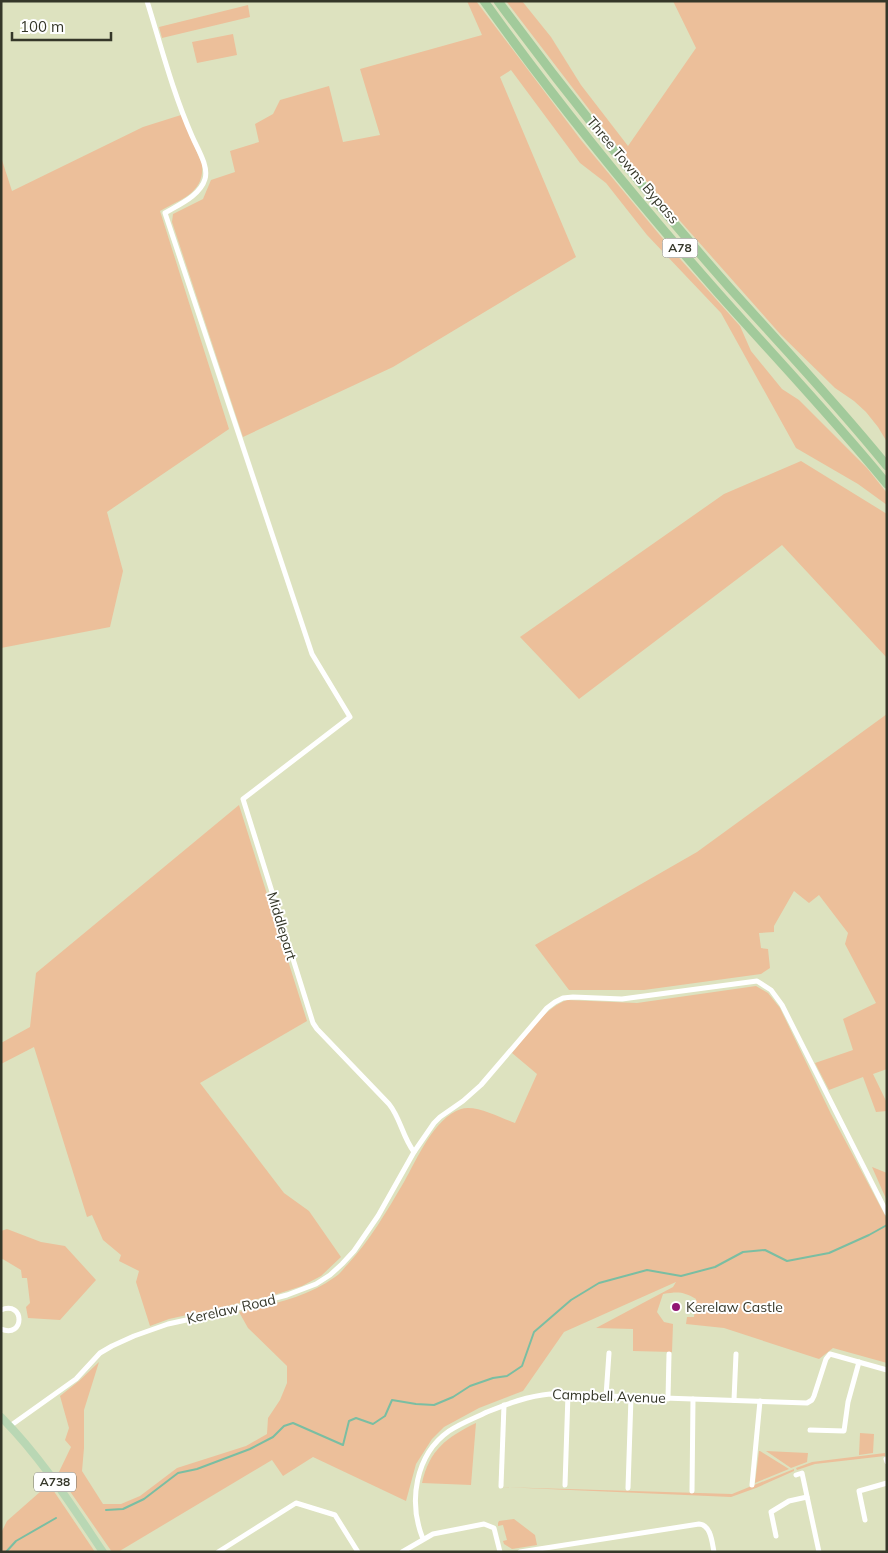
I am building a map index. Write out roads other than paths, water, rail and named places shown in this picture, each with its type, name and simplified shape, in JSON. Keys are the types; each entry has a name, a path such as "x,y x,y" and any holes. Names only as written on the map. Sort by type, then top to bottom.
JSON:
{"highway":[{"name":"Three Towns Bypass","path":"484,1 554,96 650,214 849,438 887,484"},
{"name":"Three Towns Bypass","path":"498,1 567,93 634,176 729,287 858,430 887,466"}],"main road":[{"name":"A738","path":"5,1423 54,1481 103,1552"}],"street":[{"name":"Middlepart","path":"147,1 180,108 204,163 206,172 205,179 196,193 165,213 312,654 350,717 243,799 313,1023 393,1109 406,1141 414,1152"},
{"name":"Kerelaw Road","path":"5,1423 76,1379 100,1353 112,1346 168,1324 287,1296 316,1284 330,1275 354,1251 378,1216 414,1152 440,1117 464,1101 481,1085 547,1008 563,998 622,999 757,981 771,990 782,1006 887,1213"},
{"path":"1,1310 12,1308 18,1314 20,1320 14,1329 7,1331 1,1329"},
{"path":"606,1396 609,1353"},
{"name":"Campbell Avenue","path":"423,1539 418,1525 416,1491 418,1477 425,1459 432,1448 449,1431 477,1416 504,1405 542,1395 568,1394 809,1402 814,1396 828,1355 832,1353 859,1362"},
{"path":"668,1398 669,1354"},
{"path":"734,1400 736,1354"},
{"path":"810,1430 844,1431 848,1403 859,1362 887,1370"},
{"path":"565,1485 568,1394"},
{"path":"628,1488 631,1397"},
{"path":"692,1491 694,1399"},
{"path":"752,1485 760,1401"},
{"path":"501,1486 504,1405"},
{"path":"796,1475 802,1474 819,1552"},
{"path":"865,1520 859,1490 887,1483"},
{"path":"776,1536 771,1512 789,1501 806,1497"},
{"path":"218,1552 296,1503 335,1515 358,1552"},
{"path":"402,1552 433,1534 486,1524 495,1531 500,1552"},
{"path":"520,1552 699,1524 703,1524 708,1528 714,1552"}],"waterway":[{"path":"106,1510 123,1509 144,1499 178,1473 197,1469 250,1449 273,1437 284,1426 293,1423 343,1445 349,1421 356,1418 373,1424 385,1416 392,1400 434,1405 453,1397 470,1386 493,1378 507,1376 522,1366 534,1332 571,1300 599,1283 647,1270 681,1276 715,1267 743,1252 765,1250 787,1261 829,1253 887,1225"},
{"path":"6,1552 16,1541 56,1518"}],"place":[{"name":"Kerelaw Castle","path":"676,1307"}]}
